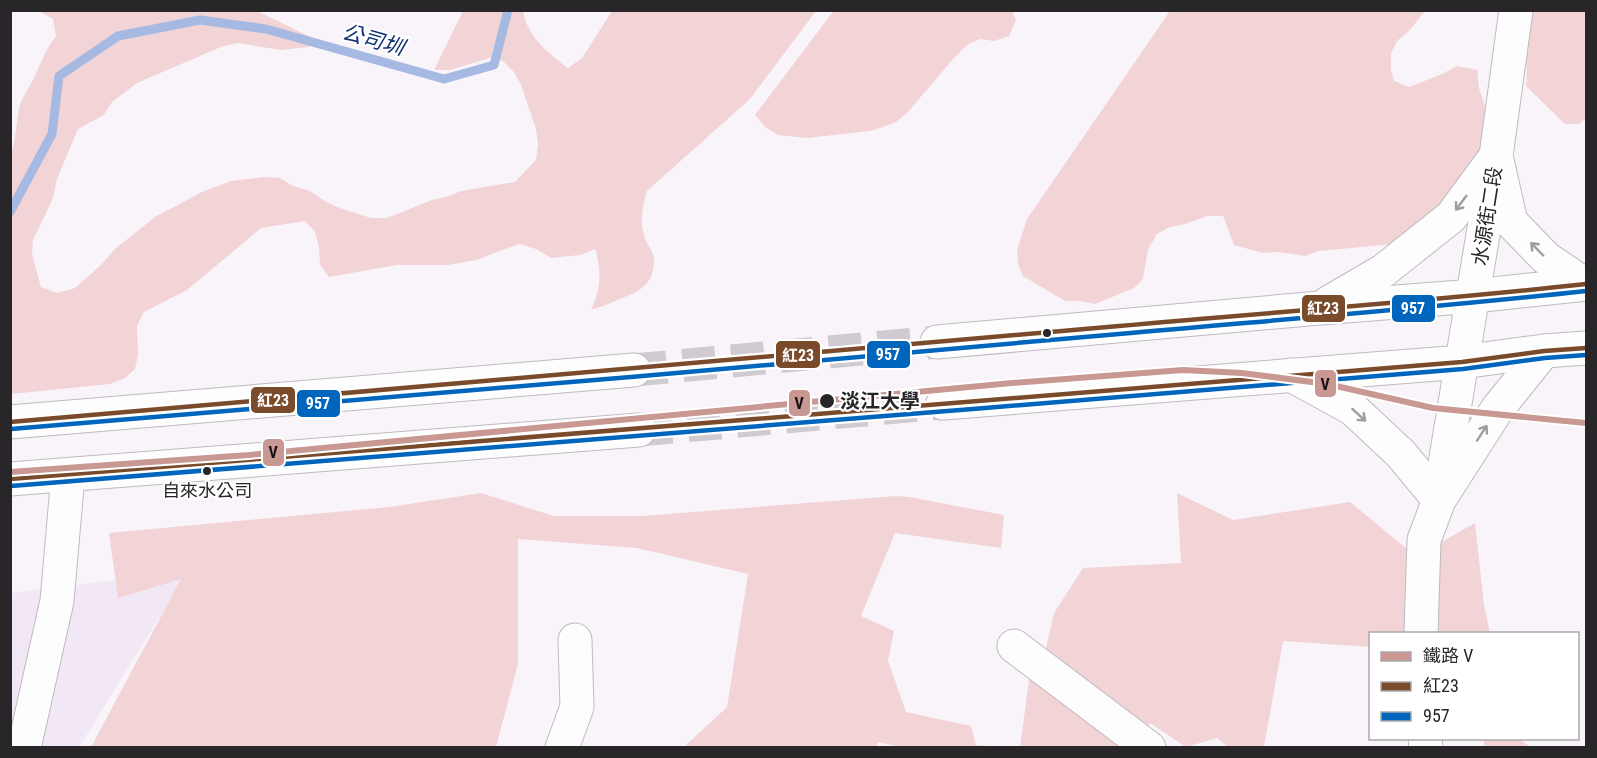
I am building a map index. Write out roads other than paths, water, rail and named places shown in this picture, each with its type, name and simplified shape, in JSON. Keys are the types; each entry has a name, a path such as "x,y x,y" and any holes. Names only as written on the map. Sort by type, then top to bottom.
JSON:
{"main road":[{"name":"水源街二段","path":"1421,632 1424,540 1439,500 1496,156 1516,10"},
{"path":"1496,156 1511,222 1546,258 1585,284"},
{"path":"1320,308 1383,271 1451,217 1496,156"},
{"path":"937,342 1474,296 1585,284"},
{"path":"943,403 1462,362 1544,351 1587,348"},
{"path":"1291,375 1353,409 1401,454 1439,500 1498,408 1544,351"},
{"path":"10,422 634,370"},
{"path":"10,479 639,430"},
{"path":"24,747 57,601 68,475"},
{"path":"562,747 576,707 575,640"},
{"path":"1014,646 1149,747"}],"waterway":[{"name":"公司圳","path":"10,212 52,134 59,76 118,36 200,20 266,29 444,79 494,65 508,10"}],"tunnel":[{"path":"634,370 937,342"},
{"path":"639,430 943,403"}],"rail line":[{"name":"V","path":"10,472 249,455 1012,383 1183,370 1242,373 1327,384 1433,408 1586,423"}],"place":[{"name":"淡江大學","path":"827,401"},
{"name":"自來水公司","path":"207,471"}]}
